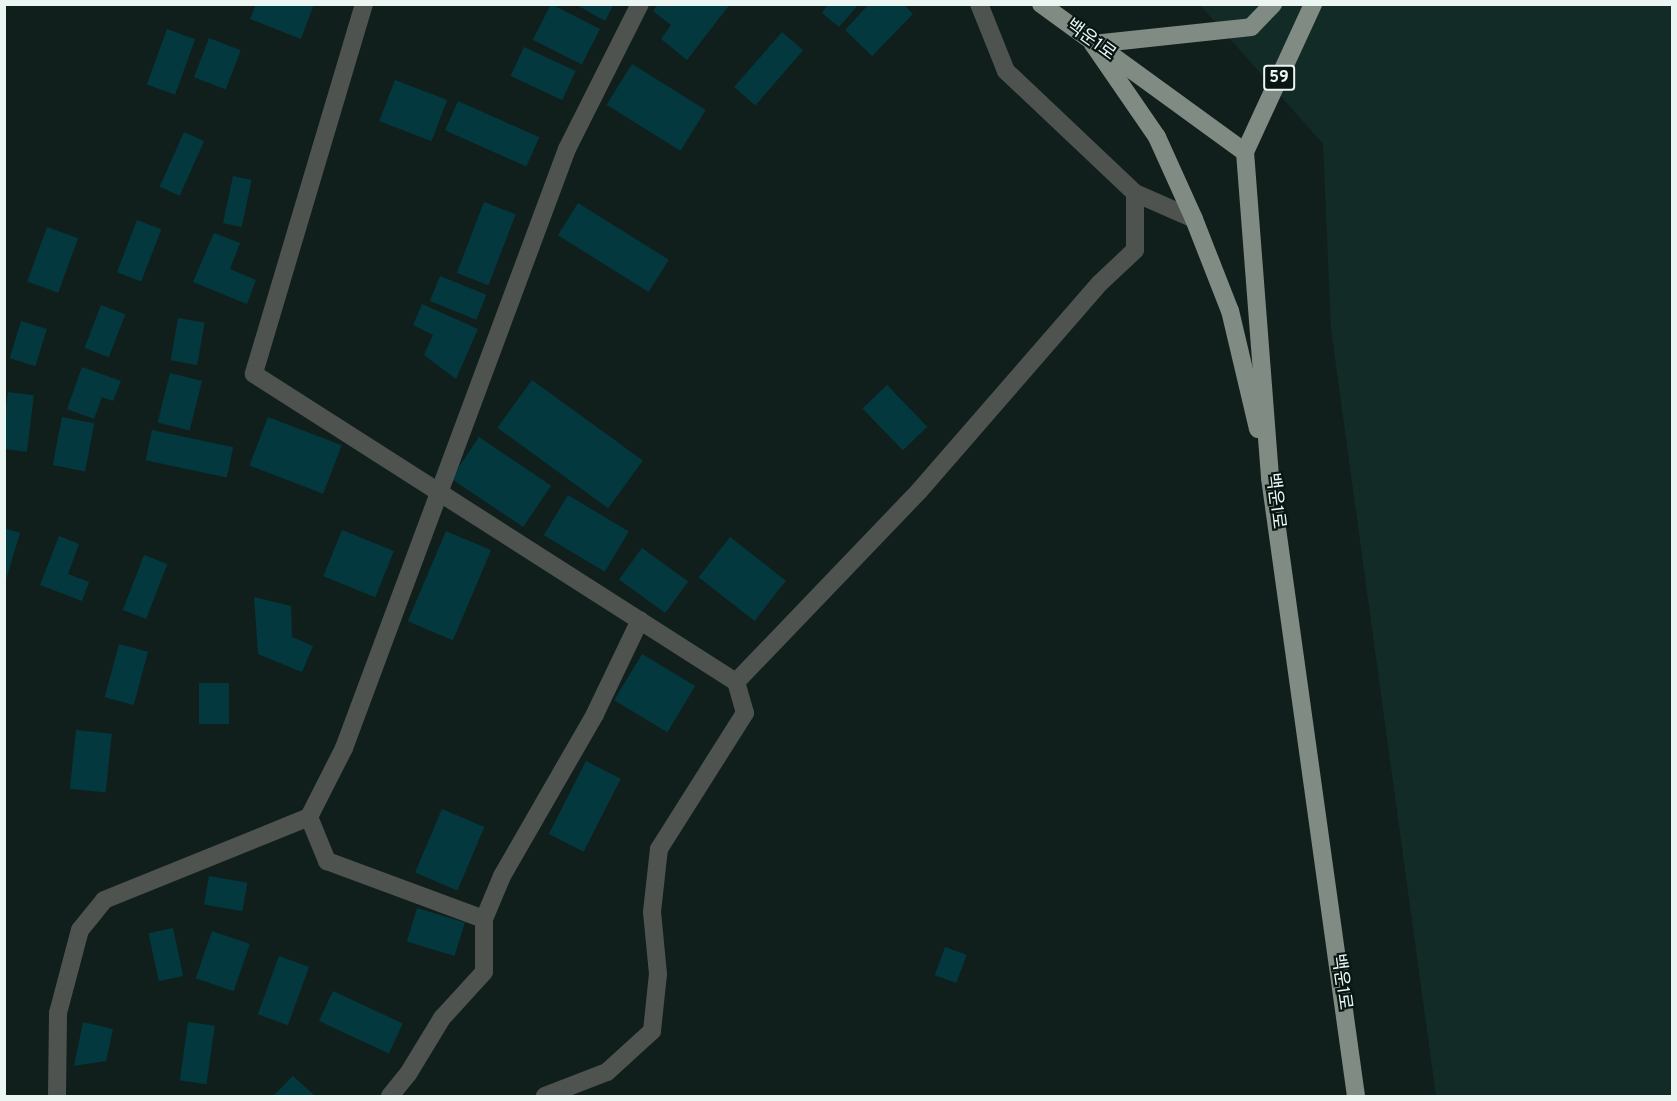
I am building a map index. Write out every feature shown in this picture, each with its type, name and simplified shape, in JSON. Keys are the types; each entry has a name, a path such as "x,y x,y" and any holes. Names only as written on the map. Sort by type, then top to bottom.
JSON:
{"main road":[{"name":"백운1로","path":"1041,4 1093,44 1245,152 1270,478 1356,1096"},
{"path":"1270,478 1230,311 1194,219 1157,137 1093,44 1251,27 1273,4"},
{"name":"59","path":"1245,152 1313,4"}],"street":[{"path":"364,4 254,374 736,682 745,713 659,849 652,912 658,974 652,1031 607,1072 544,1096"},
{"path":"57,1096 58,1012 80,930 104,900 309,817 344,748 567,149 640,4"},
{"path":"979,4 1006,71 1135,193 1194,219"},
{"path":"736,682 920,490 1100,283 1135,250 1135,193"},
{"path":"390,1096 408,1074 442,1018 484,972 484,919 502,876 595,714 640,620"},
{"path":"309,817 327,861 484,919"}],"shaded area":[{"path":"1200,5 1672,5 1672,1096 1436,1096 1331,329 1323,144"}],"building":[{"path":"256,4 314,4 301,39 250,19"},
{"path":"551,4 600,29 582,65 533,40"},
{"path":"575,4 614,4 605,21"},
{"path":"658,4 730,4 687,60 661,39 671,25 653,11"},
{"path":"828,4 859,4 839,27 822,13"},
{"path":"869,4 903,4 913,14 872,56 845,30"},
{"path":"167,29 195,39 175,95 147,84"},
{"path":"782,32 803,50 755,105 734,87"},
{"path":"209,38 241,50 226,89 194,77"},
{"path":"524,47 576,71 562,100 510,76"},
{"path":"632,64 706,110 680,151 607,105"},
{"path":"395,80 447,100 432,141 379,121"},
{"path":"458,101 539,137 526,166 445,130"},
{"path":"184,132 204,141 180,196 160,187"},
{"path":"233,176 252,180 242,227 223,223"},
{"path":"484,202 516,214 489,285 457,273"},
{"path":"578,203 669,260 649,292 558,235"},
{"path":"137,220 161,229 141,282 117,272"},
{"path":"47,227 78,238 58,293 27,282"},
{"path":"214,233 240,243 230,269 256,280 247,304 193,282"},
{"path":"440,276 486,295 476,320 430,301"},
{"path":"422,304 478,329 456,379 424,355 433,335 413,325"},
{"path":"101,305 125,314 109,357 85,348"},
{"path":"178,318 205,323 197,365 171,360"},
{"path":"21,321 47,329 35,366 10,358"},
{"path":"82,367 121,381 113,401 102,397 94,419 67,409"},
{"path":"170,373 202,381 190,430 158,422"},
{"path":"532,380 643,461 608,508 497,428"},
{"path":"887,385 927,427 903,450 863,409"},
{"path":"8,392 34,395 27,452 4,449"},
{"path":"62,417 94,423 85,471 53,465"},
{"path":"268,417 342,445 323,494 249,466"},
{"path":"152,430 233,447 227,478 146,460"},
{"path":"479,437 551,486 523,527 451,478"},
{"path":"568,495 629,532 605,572 544,535"},
{"path":"4,528 20,533 5,583 4,583"},
{"path":"342,530 394,551 375,597 323,576"},
{"path":"446,531 491,550 453,640 408,621"},
{"path":"59,536 79,544 68,574 89,582 82,601 40,585"},
{"path":"730,537 786,581 755,621 699,577"},
{"path":"642,548 688,582 665,613 619,580"},
{"path":"144,555 167,564 146,619 123,610"},
{"path":"254,597 291,606 292,637 313,646 302,672 258,654"},
{"path":"119,644 148,652 134,705 105,697"},
{"path":"642,654 695,686 667,732 614,700"},
{"path":"199,683 229,683 229,724 199,724"},
{"path":"76,730 112,734 106,792 70,789"},
{"path":"586,761 621,779 584,852 549,834"},
{"path":"442,809 484,827 457,890 415,873"},
{"path":"209,876 247,883 242,911 204,905"},
{"path":"417,908 465,923 455,956 407,941"},
{"path":"173,928 183,976 159,981 149,933"},
{"path":"212,931 250,944 234,991 196,978"},
{"path":"945,947 967,955 956,983 935,975"},
{"path":"279,956 309,967 288,1025 258,1014"},
{"path":"333,991 403,1024 389,1053 319,1021"},
{"path":"83,1022 113,1029 106,1061 74,1066"},
{"path":"188,1022 215,1026 207,1084 180,1080"},
{"path":"293,1076 315,1096 273,1096"}]}
